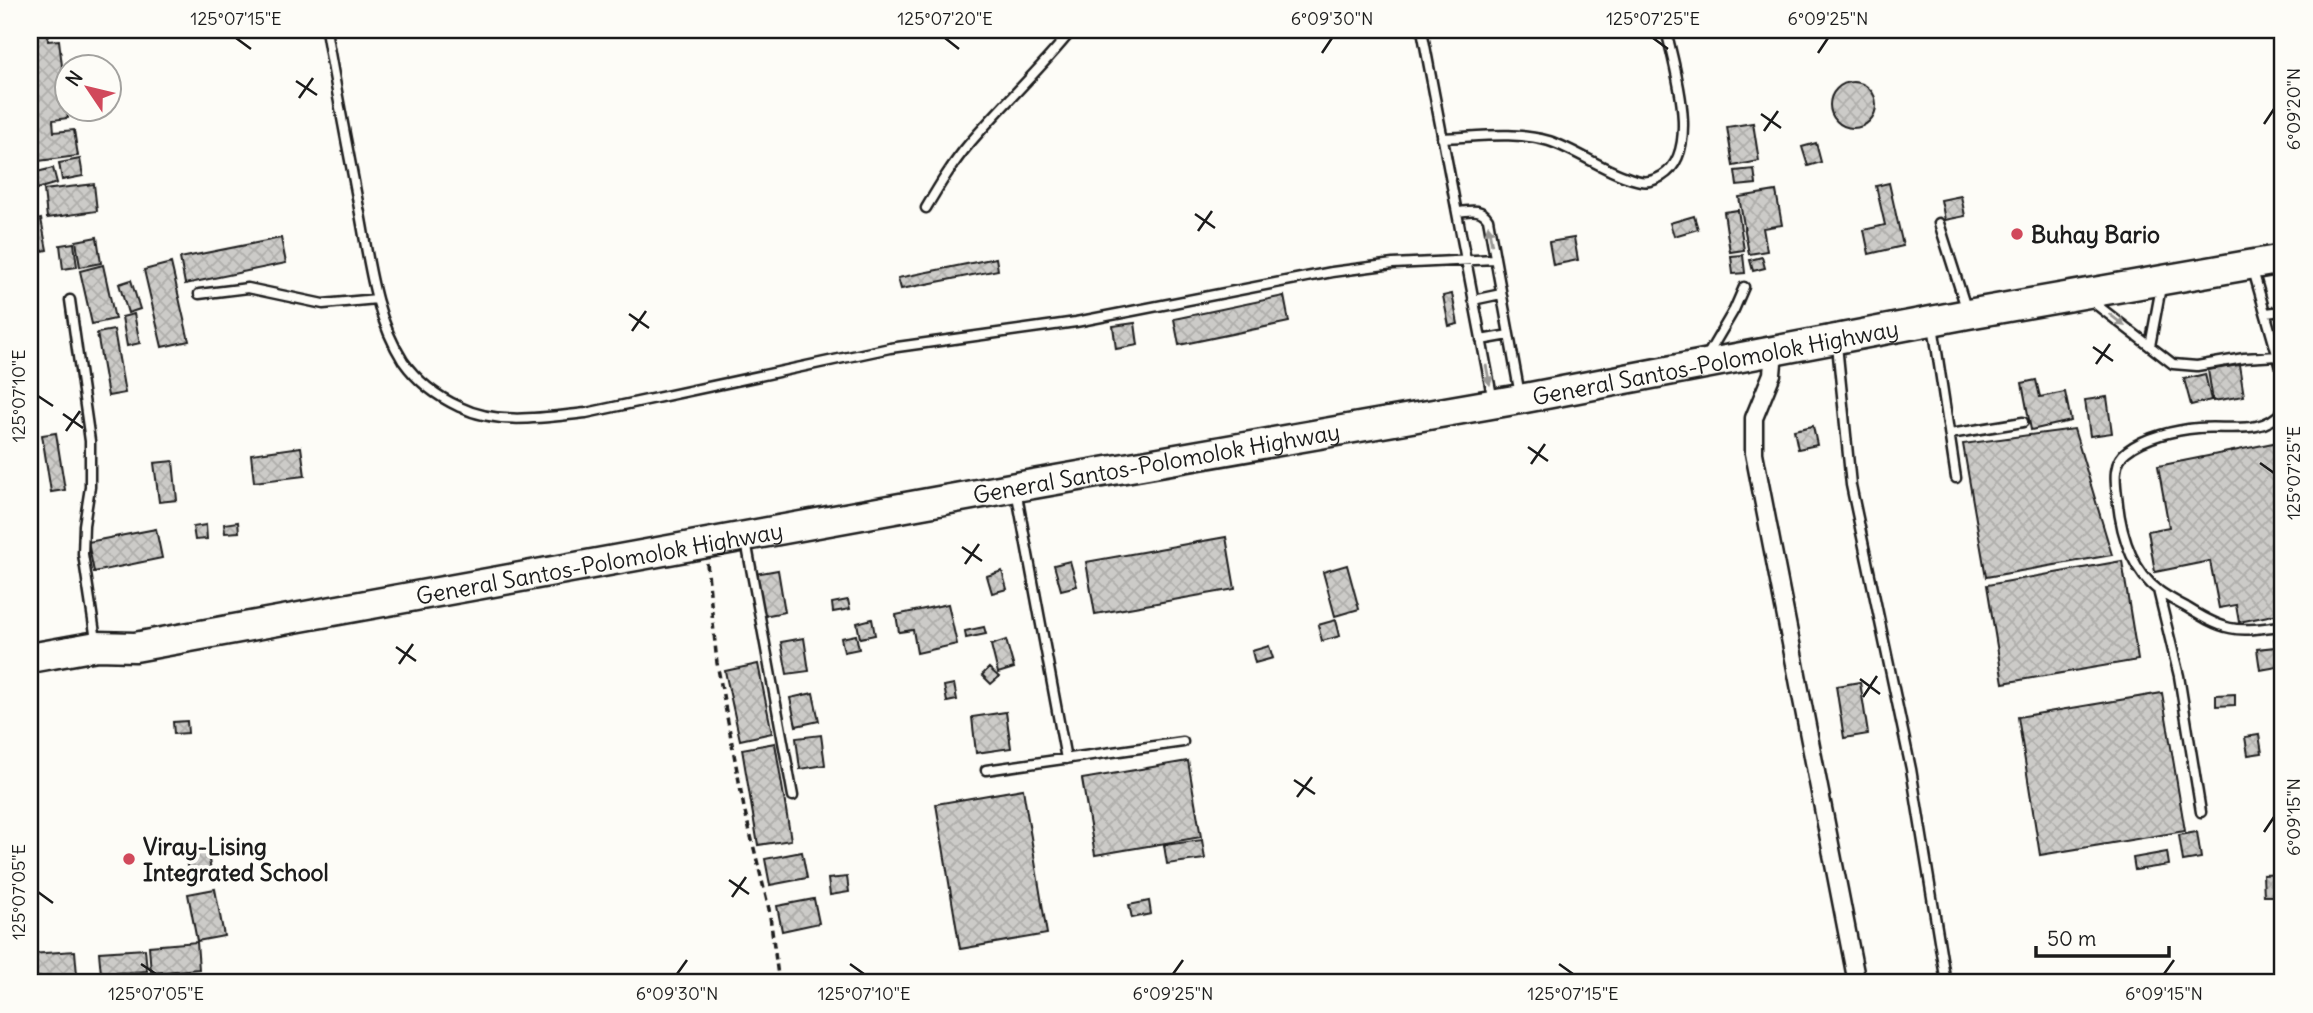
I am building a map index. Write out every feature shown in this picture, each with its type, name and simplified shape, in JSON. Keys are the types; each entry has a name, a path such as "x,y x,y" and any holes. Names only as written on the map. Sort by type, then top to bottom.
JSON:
{"highway":[{"name":"General Santos-Polomolok Highway","path":"30,658 135,647 2283,259"},
{"path":"30,677 101,663 135,647"}],"street":[{"path":"1774,351 1772,374 1754,418 1754,453 1857,983"}],"lane":[{"path":"326,30 377,299 393,342 403,361 417,378 438,395 461,408 484,415 539,418 586,413 890,348 1076,322 1146,306 1332,272 1393,264 1494,260"},
{"path":"926,208 953,164 969,144 1072,30"},
{"path":"1422,30 1481,340 1507,401"},
{"path":"1442,138 1525,137 1549,141 1620,175 1640,181 1652,181 1666,173 1676,161 1684,130 1666,30"},
{"path":"1457,212 1477,210 1485,215 1509,335 1507,401"},
{"path":"1939,223 1968,314"},
{"path":"2252,264 2283,374"},
{"path":"2150,346 2162,281"},
{"path":"1702,364 1734,310 1744,287"},
{"path":"199,294 247,288 323,303 377,299"},
{"path":"1473,300 1501,294"},
{"path":"2084,295 2173,364 2185,367 2278,356"},
{"path":"70,300 90,441 90,487 83,554 98,650"},
{"path":"2266,313 2283,312"},
{"path":"1933,323 1956,478"},
{"path":"1481,340 1509,335"},
{"path":"1837,340 1851,485 1911,769 1946,983"},
{"path":"2283,410 2269,423 2258,427 2194,428 2152,438 2124,452 2118,461 2116,485 2123,535 2137,565 2158,590 2195,613 2229,628 2283,625"},
{"path":"1950,435 2023,422"},
{"path":"1016,487 1066,759"},
{"path":"746,537 793,796"},
{"path":"2158,590 2179,676 2201,812"},
{"path":"986,770 1183,742"}],"path":[{"path":"704,544 717,663 744,808 769,909 779,983"}],"building":[{"path":"30,30 47,30 48,41 59,40 60,52 52,52 54,132 74,130 78,156 30,162"},
{"path":"1853,82 1862,83 1869,89 1875,96 1875,114 1869,121 1862,127 1853,128 1844,127 1837,121 1831,114 1830,105 1831,96 1837,89 1844,83"},
{"path":"1753,123 1759,161 1733,166 1727,127"},
{"path":"1816,143 1821,162 1808,166 1802,147"},
{"path":"80,159 83,176 62,180 59,163"},
{"path":"53,168 57,183 37,189 33,173"},
{"path":"1754,169 1756,184 1737,186 1735,171"},
{"path":"1889,183 1903,246 1869,254 1864,230 1885,225 1876,186"},
{"path":"94,184 97,211 47,218 44,190"},
{"path":"1776,191 1782,225 1763,228 1767,251 1749,254 1739,197"},
{"path":"1961,196 1965,216 1945,220 1941,200"},
{"path":"1738,210 1744,250 1730,252 1724,212"},
{"path":"1694,216 1698,229 1674,236 1670,223"},
{"path":"41,219 47,250 34,253 30,222"},
{"path":"97,237 101,263 80,267 76,241"},
{"path":"281,238 286,263 185,284 180,258"},
{"path":"1574,238 1578,260 1553,265 1549,242"},
{"path":"74,243 77,267 63,269 60,245"},
{"path":"1743,255 1745,273 1733,274 1731,256"},
{"path":"1762,257 1765,268 1753,271 1750,260"},
{"path":"996,258 998,270 901,289 898,278"},
{"path":"171,263 189,341 162,347 144,270"},
{"path":"103,265 115,319 92,324 80,271"},
{"path":"131,280 140,309 128,313 119,284"},
{"path":"1452,294 1458,324 1449,326 1443,296"},
{"path":"1284,296 1289,322 1179,345 1174,319"},
{"path":"134,314 140,343 127,346 122,317"},
{"path":"1135,323 1138,345 1116,349 1113,326"},
{"path":"114,330 125,393 108,396 97,333"},
{"path":"2239,365 2244,396 2213,401 2208,370"},
{"path":"2205,374 2211,400 2191,405 2184,379"},
{"path":"2036,380 2040,397 2065,392 2071,421 2031,430 2022,383"},
{"path":"2107,397 2112,433 2090,436 2085,400"},
{"path":"1813,426 1817,445 1798,449 1794,430"},
{"path":"2074,429 2112,555 1986,577 1963,444"},
{"path":"56,433 65,490 51,492 42,435"},
{"path":"2283,441 2283,613 2239,622 2236,605 2219,608 2210,561 2155,572 2148,531 2169,527 2158,466"},
{"path":"301,447 305,476 254,482 251,454"},
{"path":"173,461 177,500 159,502 154,463"},
{"path":"238,522 239,532 225,533 224,524"},
{"path":"206,525 207,539 195,540 193,527"},
{"path":"156,529 162,558 94,572 88,542"},
{"path":"1226,537 1235,589 1095,614 1086,562"},
{"path":"1070,561 1077,586 1061,590 1054,565"},
{"path":"2122,561 2138,660 2003,683 1987,585"},
{"path":"1347,565 1359,609 1335,616 1323,572"},
{"path":"778,570 785,612 763,616 755,574"},
{"path":"1002,571 1007,589 992,593 987,576"},
{"path":"848,600 850,609 833,612 832,603"},
{"path":"948,604 957,644 917,653 913,630 899,632 896,615"},
{"path":"872,619 875,635 860,638 857,623"},
{"path":"1336,620 1340,636 1322,641 1318,625"},
{"path":"984,627 986,634 966,638 965,631"},
{"path":"856,635 859,649 844,652 841,638"},
{"path":"804,638 809,671 787,674 781,642"},
{"path":"2283,638 2283,666 2260,670 2257,649 2275,647 2274,639"},
{"path":"1006,640 1014,668 998,673 991,645"},
{"path":"1269,646 1273,658 1255,663 1252,651"},
{"path":"758,664 772,733 740,740 725,671"},
{"path":"989,668 999,677 991,684 982,675"},
{"path":"1860,682 1868,734 1844,738 1836,686"},
{"path":"954,684 957,700 947,702 944,686"},
{"path":"813,693 819,721 796,726 790,698"},
{"path":"2162,693 2185,831 2040,855 2018,717"},
{"path":"2235,694 2235,705 2216,706 2216,695"},
{"path":"1006,712 1011,748 976,753 972,717"},
{"path":"187,721 188,733 174,734 173,722"},
{"path":"821,735 825,765 800,769 796,738"},
{"path":"2259,735 2262,753 2248,755 2245,737"},
{"path":"775,743 791,840 758,845 742,749"},
{"path":"1188,761 1201,837 1095,855 1082,779"},
{"path":"1023,789 1047,934 960,949 936,804"},
{"path":"2197,832 2201,858 2183,861 2179,835"},
{"path":"1202,840 1205,859 1167,864 1164,845"},
{"path":"207,849 212,877 190,882 185,854"},
{"path":"802,852 807,878 770,885 765,859"},
{"path":"2167,852 2169,865 2135,870 2133,858"},
{"path":"2283,874 2283,896 2264,896 2263,875"},
{"path":"847,877 849,892 830,895 828,879"},
{"path":"215,889 224,936 197,941 188,894"},
{"path":"814,899 819,923 782,931 777,906"},
{"path":"1149,901 1151,914 1132,918 1129,905"},
{"path":"197,942 199,969 151,973 149,946"},
{"path":"145,949 147,971 101,974 99,952"},
{"path":"75,951 77,975 30,978 30,954"}],"place":[{"name":"Buhay Bario","path":"2017,234"},
{"name":"Viray-Lising Integrated School","path":"129,859"}]}
